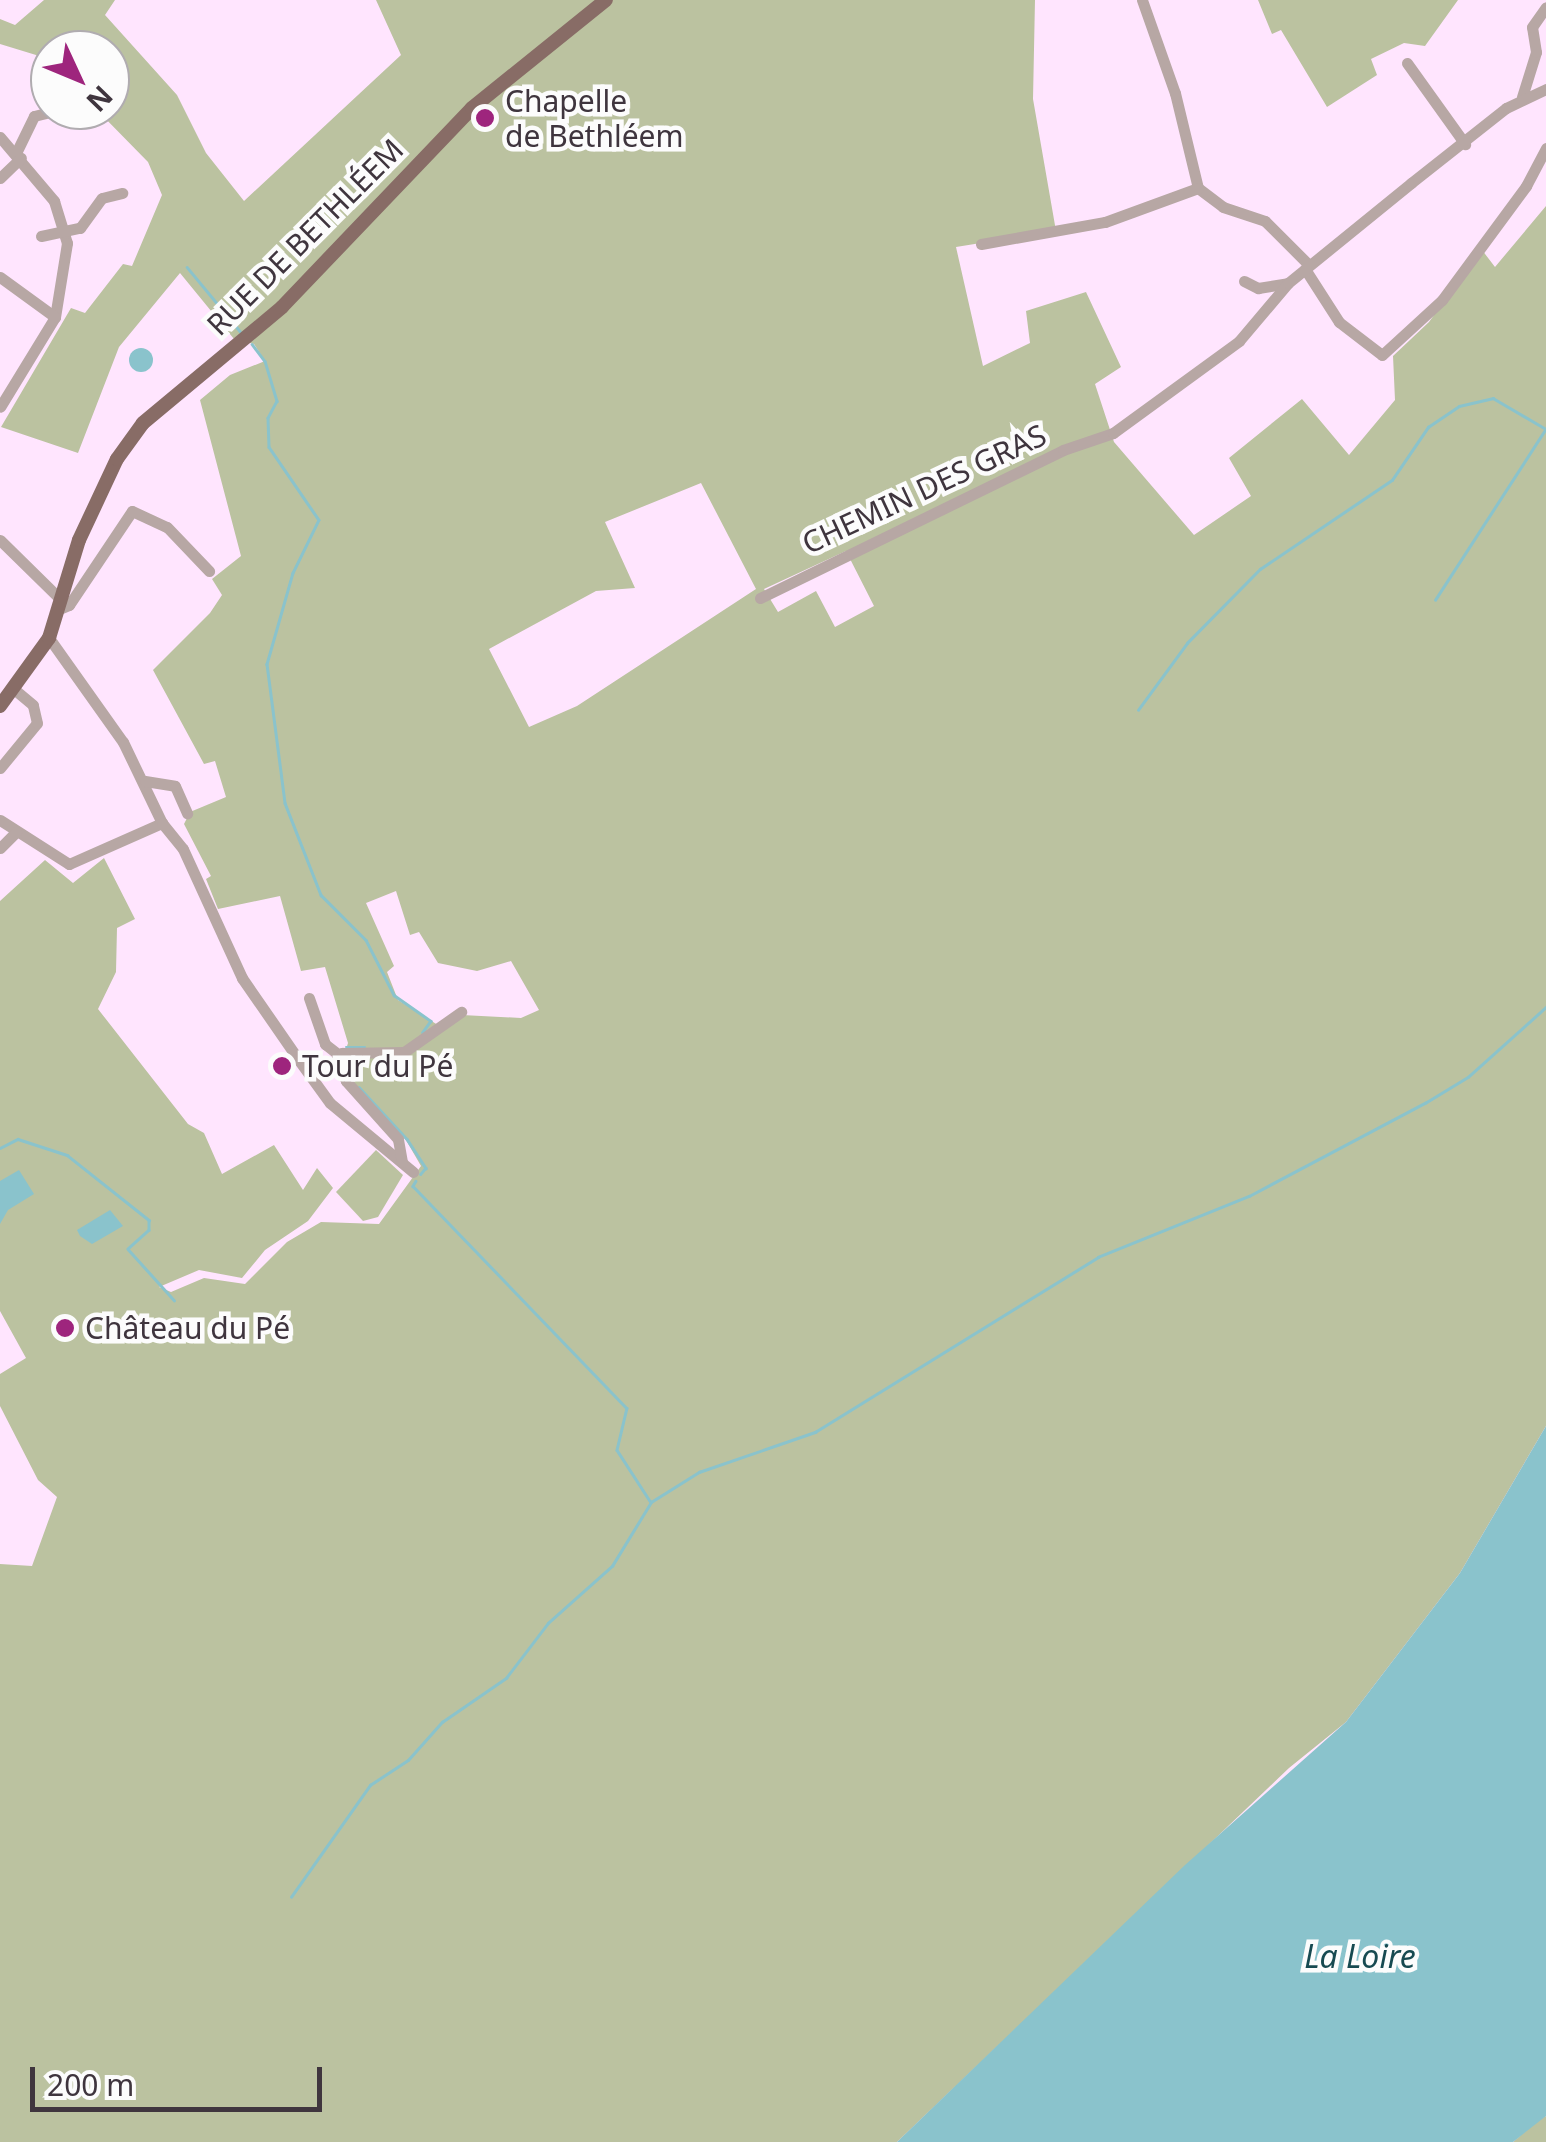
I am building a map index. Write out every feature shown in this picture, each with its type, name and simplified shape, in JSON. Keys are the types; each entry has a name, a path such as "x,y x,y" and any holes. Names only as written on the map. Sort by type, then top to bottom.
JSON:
{"main road":[{"name":"RUE DE BETHLÉEM","path":"0,706 49,638 102,489 144,424 282,307 472,108 606,0"}],"street":[{"path":"1142,0 1175,93 1198,188 1223,207 1265,222 1306,267 1339,322 1382,355 1442,300 1546,148"},
{"path":"1522,98 1536,54 1532,27 1546,7"},
{"path":"1408,62 1465,144"},
{"name":"CHEMIN DES GRAS","path":"760,598 1063,450 1113,433 1239,341 1306,267 1522,98 1546,89"},
{"path":"0,178 19,154 30,126"},
{"path":"0,137 19,154 54,201 66,230 66,276 55,316 0,408"},
{"path":"981,244 1106,222 1198,188"},
{"path":"41,236 86,223 106,194 122,192"},
{"path":"0,276 55,316"},
{"path":"1244,281 1258,288 1288,284"},
{"path":"0,540 58,604 69,605 132,511 167,527 209,571"},
{"path":"49,638 144,781 162,824 184,849 242,978 330,1103 413,1172"},
{"path":"0,768 37,723 33,705 14,689"},
{"path":"144,781 175,786 187,813"},
{"path":"0,820 69,864 162,824"},
{"path":"0,848 16,832"},
{"path":"309,998 324,1044 339,1055 404,1052 460,1012"},
{"path":"339,1055 342,1076 398,1138 402,1162"}],"shaded area":[{"path":"44,0 115,0 105,15 118,30 30,30 30,53 0,44 0,19 15,25"},
{"path":"376,0 1035,0 1033,99 1056,231 956,247 983,366 1030,343 1026,311 1086,292 1121,367 1095,384 1114,442 1194,535 1251,496 1229,458 1302,399 1349,455 1395,400 1393,356 1429,322 1482,250 1495,267 1546,206 1546,1426 1460,1573 1346,1722 1289,1768 897,2142 0,2142 0,1564 32,1566 57,1497 38,1480 0,1406 0,1374 26,1358 0,1311 0,901 45,860 73,883 104,858 135,919 117,928 116,972 98,1009 188,1124 204,1133 222,1174 274,1145 303,1190 317,1168 333,1188 308,1221 265,1250 242,1278 199,1270 159,1287 171,1292 204,1278 245,1284 287,1242 321,1222 379,1224 421,1166 406,1140 350,1080 342,1062 348,1043 325,967 301,971 280,896 218,909 206,879 211,876 184,824 190,812 226,797 215,761 204,764 153,670 210,613 222,595 212,579 241,556 200,400 230,375 265,361 254,344 234,339 180,273 119,347 78,453 1,427 71,308 85,313 123,264 132,266 162,195 148,162 117,130 130,130 130,43 177,95 206,153 244,201 401,55","holes":["701,483 756,589 577,706 529,727 489,649 596,591 635,588 605,522","846,551 874,606 835,627 816,591 778,612 764,589","396,891 410,935 419,932 438,963 477,971 511,961 539,1010 521,1018 462,1015 441,1027 398,1000 387,972 394,966 366,903"]},
{"path":"1258,0 1458,0 1425,46 1404,43 1371,59 1377,75 1327,107 1281,30 1272,34"},
{"path":"376,1150 403,1175 378,1217 363,1221 336,1192"},
{"path":"1546,2116 1546,2142 1513,2142 1537,2121"}],"water":[{"path":"141,348 153,360 141,372 129,360"},
{"path":"19,1170 34,1194 8,1210 0,1224 0,1181"},
{"path":"110,1210 123,1226 92,1244 80,1236 77,1230"},
{"name":"La Loire","path":"1546,1426 1546,2116 1513,2142 897,2142 1185,1865 1346,1722 1460,1573"}],"waterway":[{"path":"187,267 240,331"},
{"path":"252,344 265,361 277,401 268,418 269,447 319,520 293,573 267,664 285,803 321,895 366,940 394,995 431,1021 423,1032"},
{"path":"1138,710 1187,643 1260,569 1392,480 1428,427 1459,406 1493,398 1546,429"},
{"path":"1435,600 1545,430"},
{"path":"291,1897 370,1785 408,1760 442,1722 506,1678 548,1623 612,1566 651,1502 699,1472 815,1432 1098,1257 1249,1196 1425,1103 1468,1077 1546,1007"},
{"path":"346,1047 365,1047"},
{"path":"359,1087 407,1139 426,1168 421,1174"},
{"path":"0,1148 18,1139 67,1155 149,1220 149,1230 128,1249 174,1300"},
{"path":"416,1181 413,1186 627,1408 617,1450 650,1501"}],"place":[{"name":"Chapelle de Bethléem","path":"485,118"},
{"name":"Tour du Pé","path":"282,1066"},
{"name":"Château du Pé","path":"65,1328"}]}
